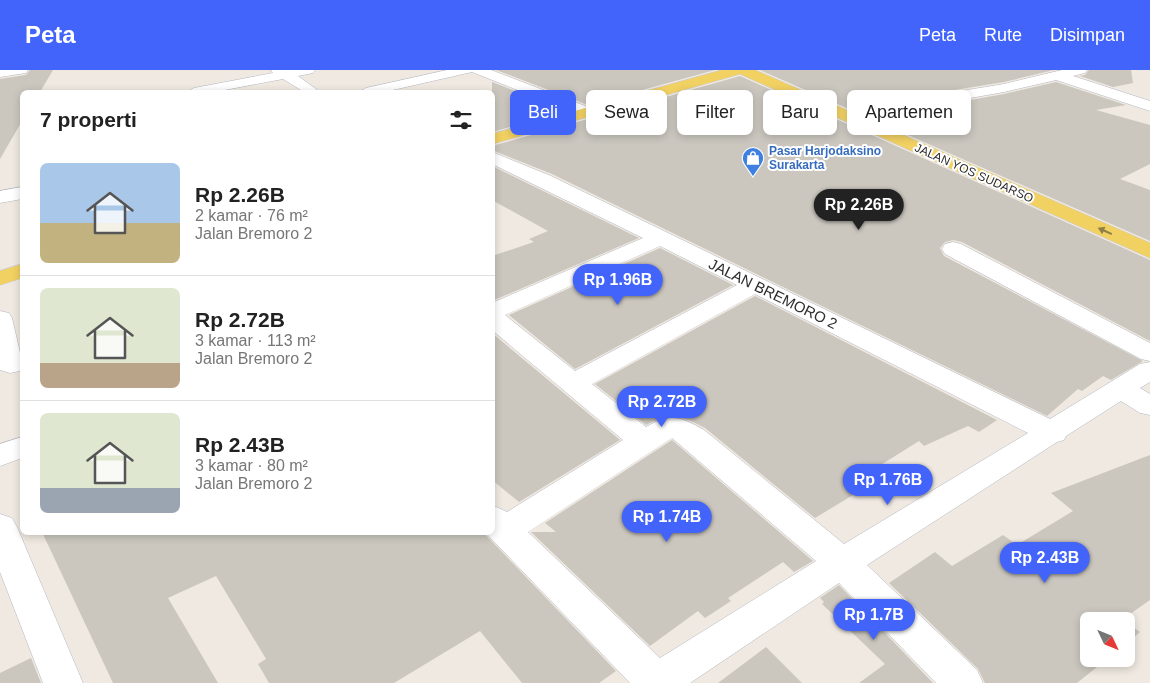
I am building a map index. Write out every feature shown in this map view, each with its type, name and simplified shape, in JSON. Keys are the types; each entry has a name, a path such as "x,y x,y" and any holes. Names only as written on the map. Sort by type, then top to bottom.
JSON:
{"main road":[{"path":"666,90 738,70"},
{"name":"JALAN YOS SUDARSO","path":"743,70 1150,251"},
{"name":"JALAN YOS SUDARSO","path":"773,70 847,102"},
{"path":"495,138 586,112"},
{"name":"JALAN YOS SUDARSO","path":"925,135 1068,196"},
{"path":"1015,191 1040,184"},
{"path":"0,278 20,272"}],"street":[{"path":"0,73 21,70"},
{"path":"203,90 281,72 308,70"},
{"path":"375,90 467,70"},
{"path":"478,70 586,112"},
{"path":"1016,70 1051,77 1150,106"},
{"path":"971,92 1080,70"},
{"path":"281,72 310,90"},
{"name":"JALAN BREMORO 2","path":"495,158 661,238 1053,433"},
{"path":"0,197 20,193"},
{"path":"495,311 661,238"},
{"path":"952,248 1150,353"},
{"path":"572,383 755,285"},
{"path":"0,318 10,365"},
{"path":"495,319 644,441"},
{"path":"963,683 842,563 680,428 670,426 498,524 656,683 842,563 1053,433 1150,370"},
{"path":"1121,389 1150,406"},
{"path":"0,455 20,448"},
{"path":"0,527 63,683"}],"building":[{"path":"30,70 53,70 41,90 20,90 20,124 0,159 0,79 26,75"},
{"path":"496,70 715,70 642,90 586,90 586,104 576,100 576,90 549,90"},
{"path":"760,70 1054,70 1004,82 955,90 847,90 847,108 837,104 837,90 806,90"},
{"path":"1089,70 1131,70 1133,83 1113,87 1080,76 1085,75"},
{"path":"740,76 771,90 763,90 763,135 837,135 837,120 847,124 847,135 871,135 1150,260 1150,341 962,242 953,240 945,242 940,248 944,256 1143,361 1111,380 1103,376 1082,391 1078,389 1047,416 552,174 495,151 495,145 531,135 576,135 576,122 586,119 586,135 667,135 667,97 677,94 677,135 753,135 753,90 690,90"},
{"path":"492,82 513,90 510,90 510,127 495,131 495,90 492,90"},
{"path":"1056,82 1126,105 1096,110 1150,125 1150,164 1120,179 1150,190 1150,241 908,135 971,135 971,100"},
{"path":"495,167 639,238 495,300 495,255 534,242 529,239 548,231 495,202"},
{"path":"660,248 733,285 575,369 509,315"},
{"path":"755,296 997,420 979,432 968,426 924,446 919,441 844,488 853,495 815,518 705,428 675,416 661,418 646,425 595,384"},
{"path":"495,336 620,440 519,502 495,482"},
{"path":"672,440 813,561 794,572 783,562 728,598 731,601 705,618 698,611 650,646 531,532 556,532 545,523"},
{"path":"1150,455 1150,600 1133,612 1080,612 1080,668 1096,668 1077,683 985,683 978,669 889,583 935,552 952,566 1003,535 1017,545 1073,511 1051,493"},
{"path":"43,535 486,535 616,671 599,683 522,683 480,631 394,683 269,683 258,664 266,659 216,576 168,598 218,683 113,683"},
{"path":"839,585 933,683 859,683 885,664 822,604 824,602 820,598"},
{"path":"1135,628 1140,632 1135,636"},
{"path":"766,647 802,683 718,683"},
{"path":"31,658 41,683 0,683 0,673"}],"place":[{"name":"Pasar Harjodaksino Surakarta","path":"753,177"}]}
